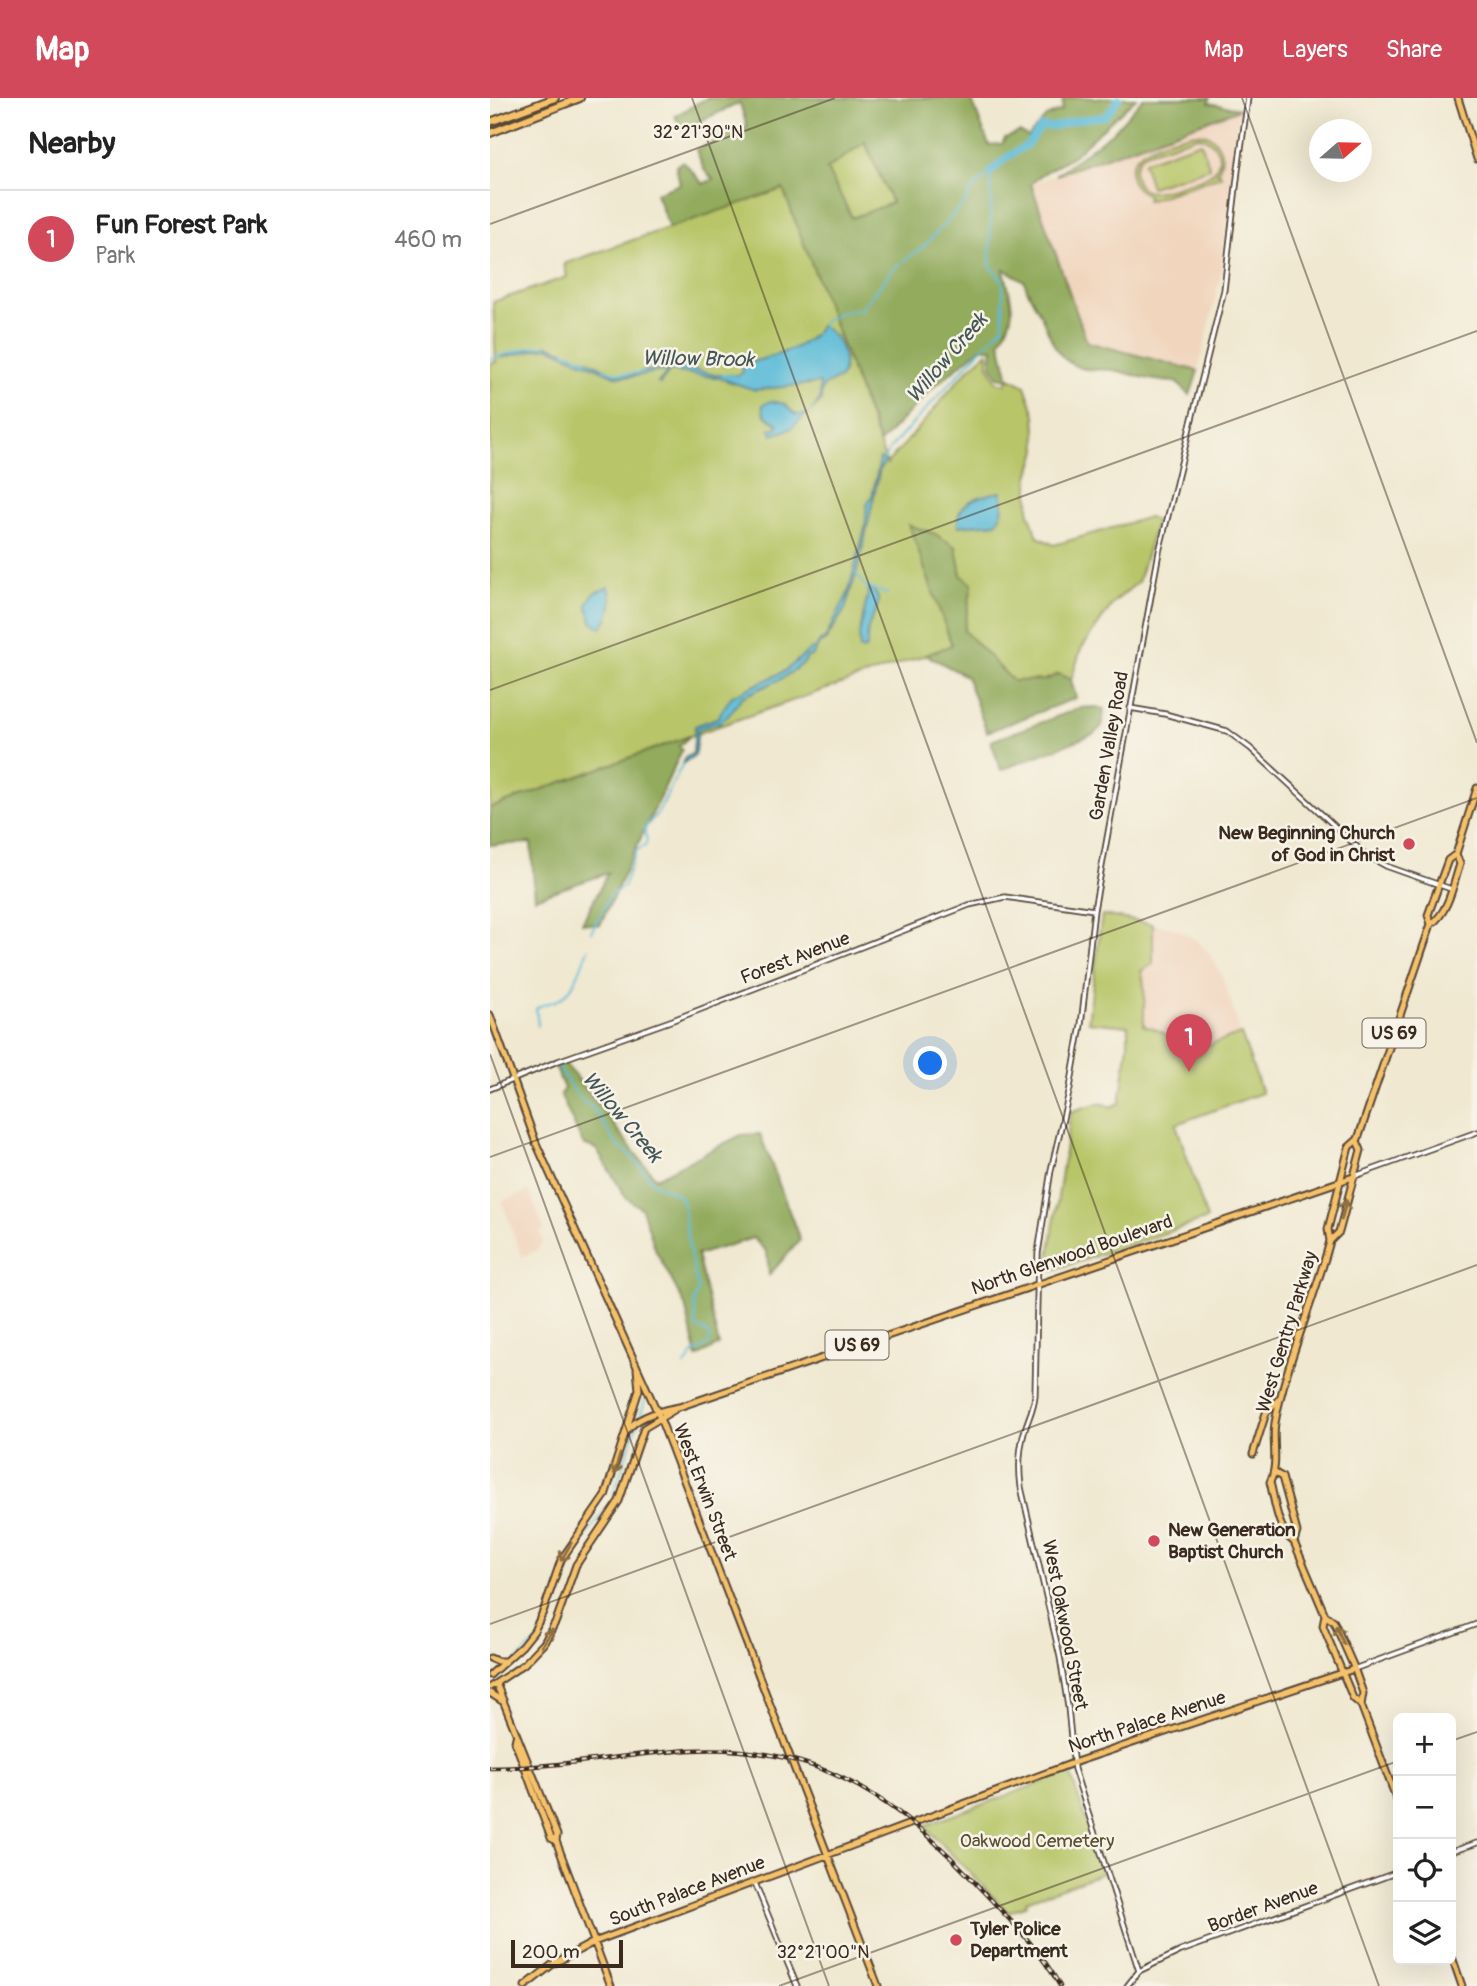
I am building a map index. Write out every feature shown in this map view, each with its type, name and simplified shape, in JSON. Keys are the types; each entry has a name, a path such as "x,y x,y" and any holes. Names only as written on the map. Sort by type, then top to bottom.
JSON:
{"highway":[{"path":"490,122 555,98"},
{"path":"490,133 580,98"}],"main road":[{"path":"1458,98 1477,159"},
{"name":"West Gentry Parkway","path":"1393,1789 1362,1705 1363,1693 1354,1669 1334,1622 1325,1615 1294,1542 1286,1537 1277,1511 1270,1482 1275,1474 1273,1436 1280,1398 1330,1241 1328,1229 1349,1147 1357,1142 1431,924 1428,915 1448,860 1456,854 1477,789"},
{"name":"West Gentry Parkway","path":"1431,924 1439,919 1460,864 1456,854"},
{"name":"West Erwin Street","path":"490,1015 538,1150 667,1434 878,1986"},
{"name":"West Gentry Parkway","path":"1330,1241 1339,1232 1361,1150 1357,1142"},
{"name":"North Glenwood Boulevard","path":"659,1415 1353,1177"},
{"path":"611,1986 556,1841 551,1838 491,1671 507,1660 534,1631 565,1553 605,1496 639,1390 636,1363"},
{"path":"1253,1454 1266,1413 1280,1398"},
{"name":"US 69","path":"648,1425 659,1415"},
{"name":"US 69","path":"627,1431 633,1423 659,1415"},
{"path":"490,1687 524,1664 546,1640 556,1621 576,1565 618,1503 644,1430 648,1425 658,1425 667,1434"},
{"name":"West Gentry Parkway","path":"1275,1474 1282,1477 1297,1532 1294,1542"},
{"path":"605,1496 618,1503"},
{"name":"West Gentry Parkway","path":"1325,1615 1323,1626 1353,1698 1362,1705"},
{"path":"490,1658 507,1660"},
{"name":"North Palace Avenue","path":"828,1854 1073,1763 1354,1669"},
{"path":"490,1693 503,1702"},
{"name":"South Palace Avenue","path":"525,1986 553,1964 594,1942 828,1854"},
{"path":"1455,1965 1462,1986"}],"street":[{"name":"Garden Valley Road","path":"1034,1403 1041,1233 1051,1170 1070,1088 1081,1025 1094,910 1159,552 1224,290 1248,98"},
{"path":"1130,708 1166,714 1227,732 1250,748 1366,855 1386,866 1451,889"},
{"name":"Forest Avenue","path":"490,1089 969,905 1005,897 1094,910"},
{"name":"North Glenwood Boulevard","path":"1353,1177 1477,1132"},
{"name":"West Oakwood Street","path":"1034,1403 1022,1438 1019,1472 1060,1657 1069,1707 1073,1763 1139,1971"},
{"name":"North Palace Avenue","path":"1354,1669 1477,1624"},
{"path":"1456,1851 1477,1843"},
{"name":"Border Avenue","path":"1139,1971 1181,1951 1393,1874"},
{"path":"755,1883 797,1986"},
{"path":"1127,1986 1139,1971"}],"shaded area":[{"path":"1240,109 1220,279 1198,371 1087,342 1031,184"},
{"path":"1153,924 1177,929 1196,940 1209,953 1222,976 1241,1034 1192,1051 1182,1047 1166,1033 1144,1026 1144,984 1141,971 1153,964"},
{"path":"529,1191 544,1230 540,1232 543,1242 536,1251 522,1257 502,1201"}],"green space":[{"path":"707,98 971,98 989,145 1002,144 1005,138 1020,132 1028,137 1046,117 1062,110 1063,98 1136,98 1074,155 1031,184 1087,342 1198,371 1190,395 1176,382 1154,380 1113,370 1086,369 1071,364 1054,344 1024,281 1004,269 1012,313 1000,341 1009,379 998,377 991,364 993,348 981,348 931,389 880,443 783,189 669,228 656,193 680,184 676,166 683,161 703,184 713,179 705,171 696,150 747,127 740,103 682,129 675,116","holes":["865,142 892,203 852,218 827,169"]},
{"path":"1143,98 1210,98 1209,103 1240,109 1056,175 1113,132"},
{"path":"1195,133 1210,137 1219,146 1221,159 1217,173 1221,176 1147,201 1148,195 1136,188 1131,175 1136,157 1154,145","holes":["1198,136 1214,145 1219,156 1219,162 1210,175 1154,192 1146,191 1136,181 1134,170 1139,158 1148,152"]},
{"path":"865,142 892,203 852,218 827,169"},
{"path":"1201,142 1210,168 1151,187 1143,162"},
{"path":"783,188 887,464 956,383 988,352 988,365 997,382 1006,384 1008,377 1025,386 1035,415 1037,450 1029,477 1029,513 1038,537 1054,545 1149,517 1156,522 1138,582 1114,602 1081,649 1071,680 1059,674 1045,680 1013,682 964,631 972,584 961,575 956,547 910,526 952,646 490,808 490,363 496,362 493,302 567,277 564,264","holes":["1000,492 996,523 959,526 959,518 961,511 971,502"]},
{"path":"909,525 935,534 956,547 961,575 972,584 964,631 1013,681 1045,680 1059,674 1071,680 1076,698 987,732 966,676 926,655 952,645"},
{"path":"1080,708 1104,709 1102,726 1094,734 1001,770 991,741"},
{"path":"690,736 679,746 682,750 600,925 582,923 608,873 535,898 531,843 490,845 490,808"},
{"path":"1102,915 1153,924 1153,964 1141,971 1144,1026 1160,1031 1180,1046 1192,1051 1241,1034 1262,1093 1176,1124 1207,1219 1053,1270 1048,1263 1071,1112 1096,1104 1111,1107 1120,1103 1128,1026 1088,1022"},
{"path":"564,1063 656,1178 741,1135 760,1134 800,1240 769,1275 767,1252 753,1238 697,1255 719,1345 697,1357 685,1305 656,1251 642,1209 626,1197 596,1149 583,1144 560,1094 564,1089 555,1066"},
{"name":"Oakwood Cemetery","path":"1070,1772 1103,1873 1026,1901 1027,1905 1008,1912 924,1826"}],"water":[{"path":"821,325 832,334 839,345 844,367 840,378 823,387 821,401 811,411 820,399 820,383 755,390 719,378 670,371 660,384 658,383 669,370 630,377 615,376 548,347 500,358 513,352 548,345 617,375 629,376 644,371 688,368 715,375 738,375 743,372 745,364 777,355 807,341"},
{"path":"770,401 785,404 795,415 807,414 790,429 773,435 770,430 778,424 763,412 763,405"},
{"path":"880,459 886,461 880,469 859,565 845,609 826,640 819,644 813,655 783,678 742,697 720,722 698,729 695,755 682,764 685,758 693,753 695,726 717,718 732,696 785,671 825,639 848,593 865,528 867,504 872,496"},
{"path":"1001,492 1003,508 996,523 958,526 961,511 970,501"},
{"path":"608,587 610,608 601,628 592,622 587,604 594,593"},
{"path":"869,588 878,597 878,602 864,650 860,649 859,636"}],"waterway":[{"name":"Willow Creek","path":"991,172 1006,158 1027,145 1042,126 1106,116 1119,98"},
{"name":"Willow Brook","path":"822,327 824,321 839,313 861,309 894,268 923,247 967,200 970,191 991,172"},
{"name":"Willow Creek","path":"883,460 892,446 1003,326 1003,281 990,265 991,173"},
{"name":"Willow Brook","path":"490,359 546,345"},
{"name":"Willow Brook","path":"565,352 586,360"},
{"name":"Willow Brook","path":"603,369 624,374 645,372"},
{"name":"Willow Brook","path":"723,375 734,376"},
{"name":"Willow Creek","path":"856,573 866,587 888,594"},
{"name":"Willow Creek","path":"591,932 611,895 623,887 637,850 645,846 647,840 644,829 659,811 682,765"},
{"name":"Willow Creek","path":"538,1026 536,1009 566,994 578,976 588,949"},
{"name":"Willow Creek","path":"557,1066 581,1100 592,1107 617,1145 629,1154 655,1184 679,1195 683,1204 698,1289 694,1302 696,1327 706,1332 710,1338 708,1345 693,1354 685,1366"},
{"name":"Willow Creek","path":"640,1417 645,1400"},
{"name":"Willow Creek","path":"613,1495 637,1424"},
{"name":"Willow Creek","path":"556,1597 570,1559 609,1504"},
{"name":"Willow Creek","path":"540,1636 554,1605"},
{"name":"Willow Creek","path":"503,1674 535,1643"}],"railway":[{"path":"490,1768 540,1766 690,1750 732,1750 771,1755 808,1764 875,1796 936,1843 1016,1926 1040,1955 1060,1986"}],"place":[{"name":"New Beginning Church of God in Christ","path":"1409,844"},
{"name":"Fun Forest Park","path":"1189,1072"},
{"name":"New Generation Baptist Church","path":"1154,1541"},
{"name":"Tyler Police Department","path":"956,1940"}]}
